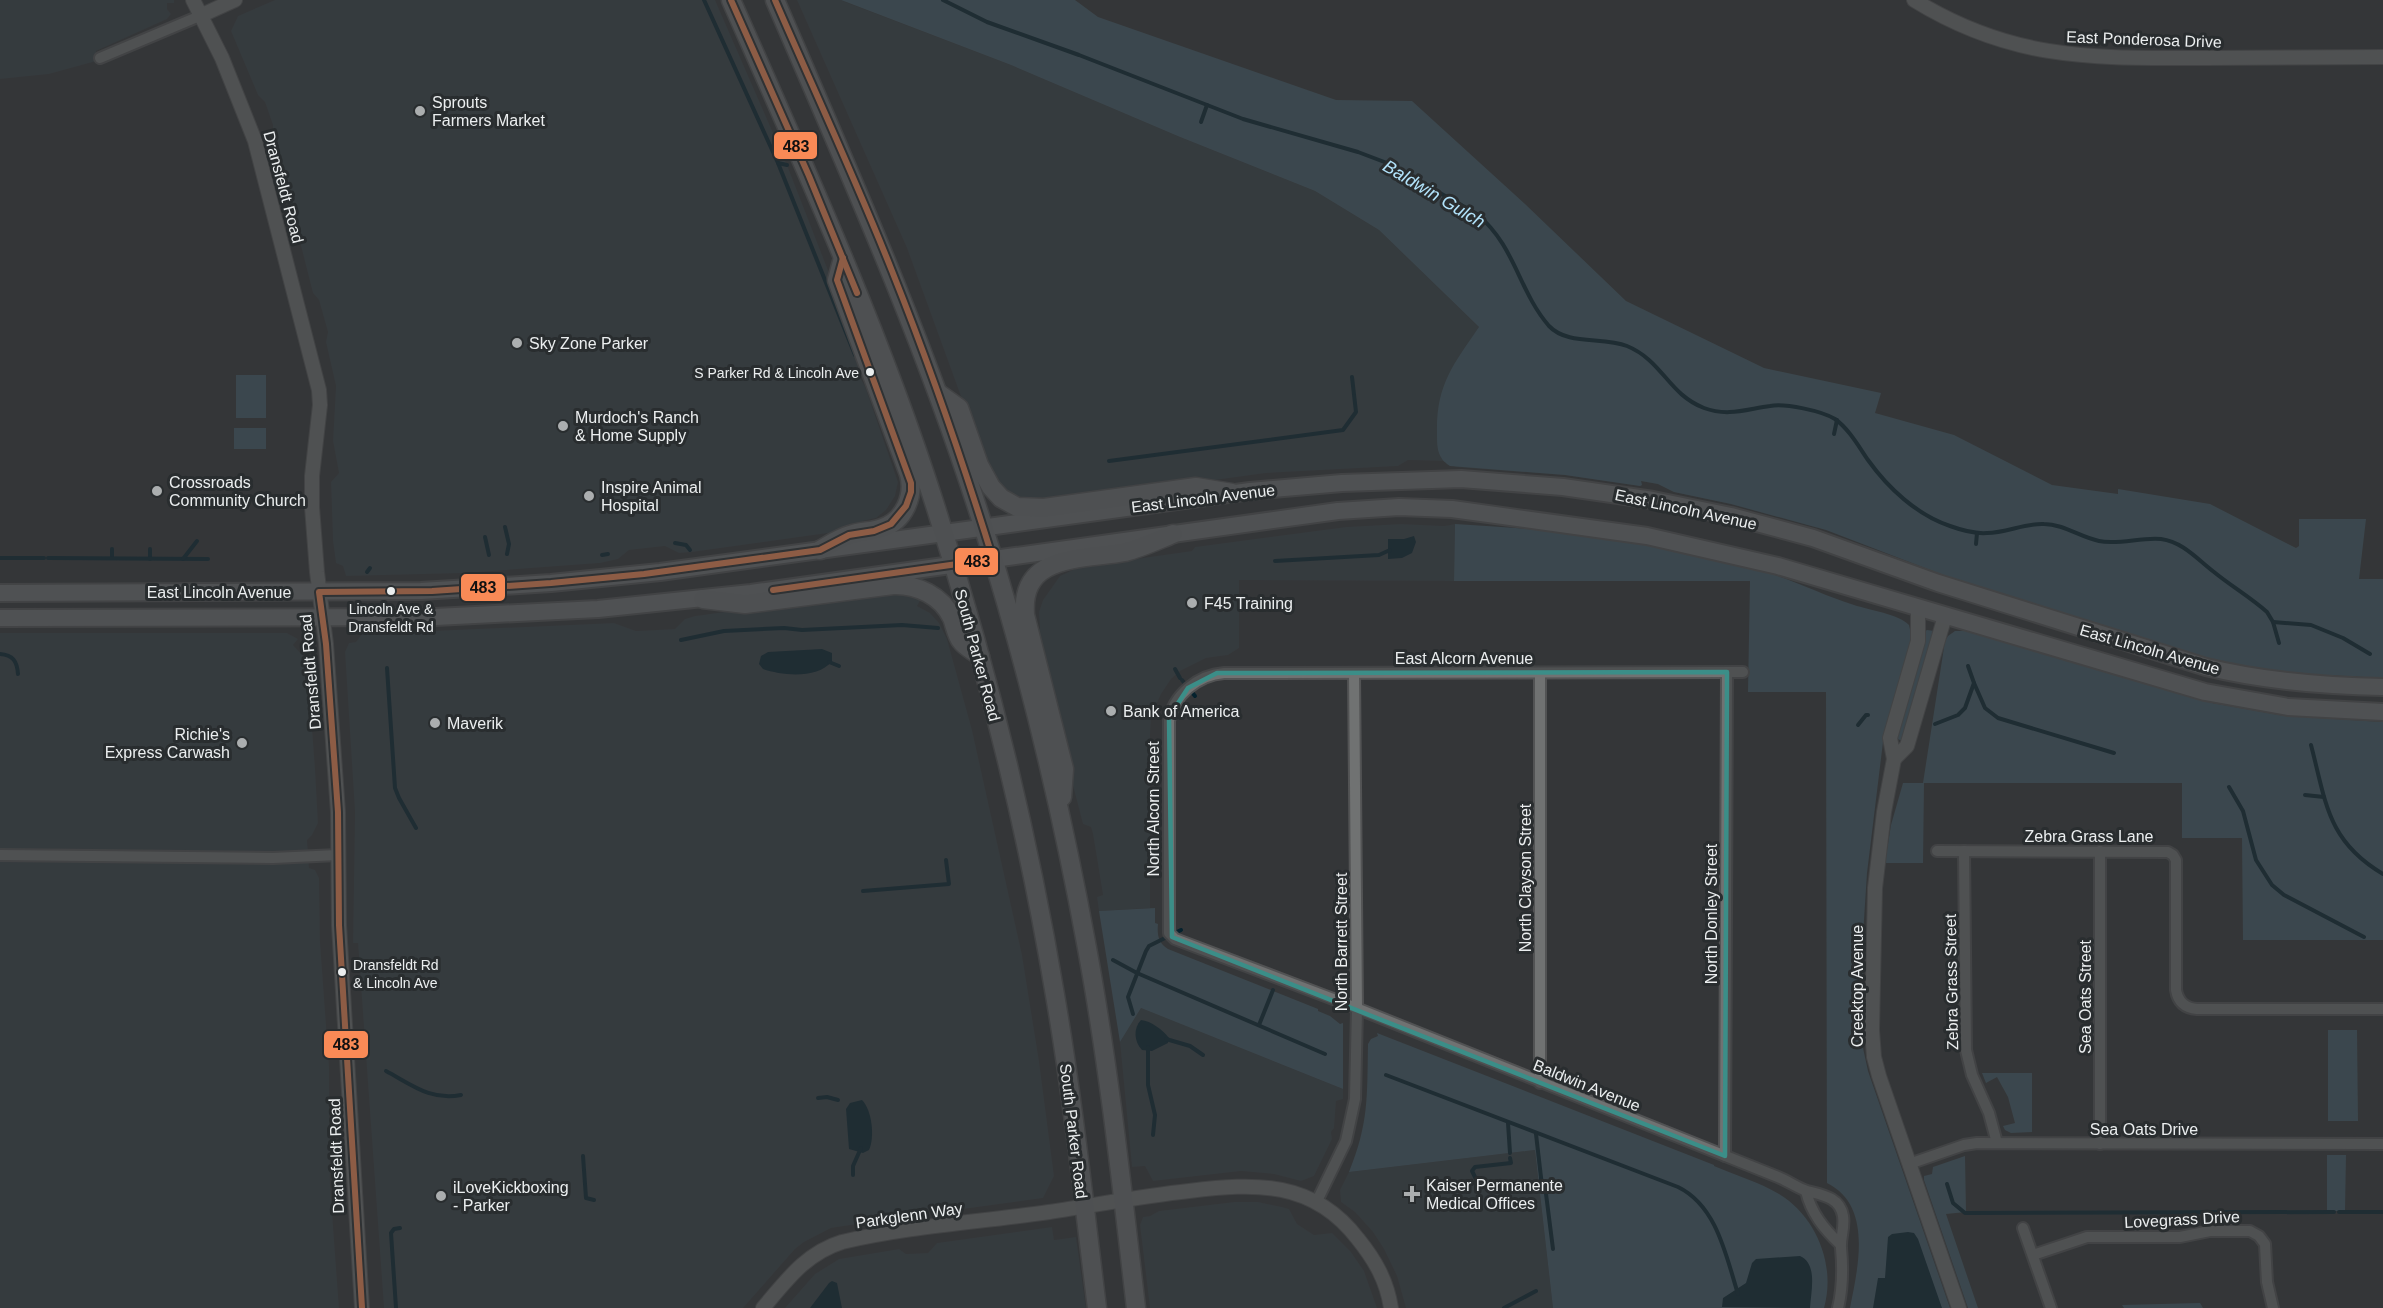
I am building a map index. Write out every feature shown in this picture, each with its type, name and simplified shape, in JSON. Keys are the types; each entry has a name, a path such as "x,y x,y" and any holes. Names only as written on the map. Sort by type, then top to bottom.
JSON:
{"highway":[{"name":"South Parker Road","path":"731,0 843,258 891,381 944,533 980,656 1010,774 1041,918 1067,1067 1097,1308"},
{"path":"775,0 875,230 938,393 984,528 1033,700 1061,817 1096,1000 1136,1308"},
{"path":"820,550 849,535 888,526 903,511 911,492 909,474 837,280 843,258"},
{"path":"938,393 959,408 979,465 991,487 1000,498 1017,507 1044,508 1196,487 1232,493"},
{"path":"1061,817 1064,769 1026,621 1025,603 1028,589 1039,574 1054,563 1127,551 1173,534"},
{"path":"703,599 745,604 907,585 927,592 940,601 951,616 960,640 980,656"}],"main road":[{"name":"East Lincoln Avenue","path":"0,593 432,591 551,583 660,572 1232,493 1314,485 1461,479 1540,484 1631,496 1731,516 1853,551 1938,583 2206,667 2298,683 2383,687"},
{"name":"East Lincoln Avenue","path":"0,618 322,618 530,614 703,599 1338,511 1399,507 1460,510 1604,529 1705,547 1778,566 2214,694 2308,709 2383,712"}],"street":[{"name":"Dransfeldt Road","path":"193,0 225,64 255,141 317,379 320,405 312,501 336,791 339,925 362,1308"},
{"path":"99,58 235,0"},
{"name":"East Ponderosa Drive","path":"1914,0 1982,34 2024,47 2068,55 2118,58 2383,57"},
{"name":"Creektop Avenue","path":"1918,608 1918,641 1890,738 1894,759 1883,822 1874,897 1872,1036 1878,1072 1959,1308"},
{"name":"Creektop Avenue","path":"1894,759 1907,746 1946,616"},
{"name":"North Donley Street","path":"1725,1156 1727,672"},
{"name":"East Alcorn Avenue","path":"1188,688 1200,679 1217,674 1743,672"},
{"name":"North Barrett Street","path":"1316,1203 1343,1148 1355,1099 1357,1009 1354,673"},
{"name":"North Clayson Street","path":"1540,673 1540,1083"},
{"name":"North Alcorn Street","path":"1170,936 1168,924 1168,726 1171,711 1188,688"},
{"name":"Zebra Grass Lane","path":"1937,851 2164,851 2171,853 2175,858 2176,986 2178,999 2186,1007 2197,1009 2383,1009"},
{"name":"Zebra Grass Street","path":"1964,851 1966,1050 1970,1070 1989,1113 1997,1143"},
{"name":"Sea Oats Street","path":"2100,851 2100,1144"},
{"path":"0,855 273,858 338,855"},
{"name":"Baldwin Avenue","path":"1170,936 1778,1177 1806,1191 1828,1197 1839,1206 1844,1220 1844,1237 1840,1244 1843,1279 1838,1308"},
{"name":"Sea Oats Drive","path":"1909,1164 1967,1144 2383,1144"},
{"name":"Parkglenn Way","path":"763,1308 806,1260 824,1248 842,1242 1123,1199 1252,1185 1282,1190 1316,1203 1337,1217 1364,1246 1383,1278 1392,1308"},
{"path":"1806,1191 1809,1204 1825,1230 1840,1244"},
{"path":"2023,1228 2050,1308"},
{"name":"Lovegrass Drive","path":"2032,1255 2087,1237 2180,1237 2210,1231 2250,1231 2259,1236 2265,1244 2267,1282 2273,1308"}],"highlighted area":[{"path":"1727,672 1725,1156 1172,937 1169,717 1188,688 1217,673"}],"shaded area":[{"path":"0,0 174,0 174,3 167,3 167,9 171,14 167,19 96,51 100,60 49,74 0,79"},
{"path":"275,0 715,0 787,165 866,368 856,371 865,386 898,482 895,496 886,510 876,518 863,521 864,528 692,552 679,553 665,546 629,550 618,559 600,563 466,573 346,576 343,566 336,563 333,541 331,482 339,473 333,441 336,386 326,342 328,332 319,300 313,293 273,136 273,125 265,102 258,95 231,31 238,16"},
{"path":"797,0 841,0 1011,65 1180,137 1315,191 1379,230 1485,333 1818,528 1731,504 1674,492 1658,484 1641,481 1640,486 1565,475 1456,467 1443,461 1408,460 1398,466 1266,473 1047,503 1021,500 1004,491 987,468 907,248"},
{"path":"841,0 1075,0 1098,17 1336,100 1412,101 1525,204 1626,301 1764,368 1881,393 1875,413 1954,435 2052,485 2118,494 2118,489 2210,504 2296,548 2299,546 2299,519 2366,519 2359,579 2383,579 2383,678 2288,673 2238,665 2183,652 1951,578 1826,530 1731,504 1674,492 1658,484 1641,481 1640,486 1565,475 1450,466 1440,456 1438,447 1439,402 1448,376 1479,327 1379,230 1315,191 1180,137 1011,65"},
{"path":"236,375 266,375 266,418 236,418"},
{"path":"234,428 266,428 266,449 234,449"},
{"path":"1401,524 1444,526 1455,524 1454,581 1239,580 1239,648 1228,655 1206,658 1180,671 1171,679 1161,694 1151,716 1150,908 1099,911 1097,897 1103,895 1093,834 1091,827 1083,824 1033,632 1040,629 1039,612 1043,600 1060,576 1079,567 1192,551 1195,547 1346,527"},
{"path":"1455,524 1574,533 1693,552 1780,577 1860,607 1891,615 1909,625 1912,639 1883,742 1867,873 1863,935 1863,1048 1868,1071 1950,1308 1850,1308 1858,1256 1857,1222 1851,1206 1842,1193 1827,1183 1826,692 1748,692 1750,581 1454,581"},
{"path":"1414,536 1416,542 1412,553 1402,558 1388,559 1388,539 1404,539"},
{"path":"878,591 904,592 921,599 917,606 930,613 939,623 947,639 972,730 1022,955 1039,1061 1054,1176 1043,1198 934,1213 927,1209 899,1212 891,1219 831,1228 795,1249 743,1308 384,1308 358,943 353,943 355,812 345,652 349,643 356,642 362,634 614,623 636,631 675,629 685,619 695,616"},
{"path":"1934,631 1902,740 1900,740 1896,738 1924,632"},
{"path":"1955,631 1967,631 2212,703 2285,716 2383,722 2383,940 2243,940 2242,838 2182,838 2182,783 1924,783 1923,863 1885,863 1891,825 1903,783 1923,783 1945,641"},
{"path":"0,633 287,633 298,639 293,645 307,660 315,768 318,823 307,840 309,868 315,870 319,878 320,941 329,1066 330,1184 339,1308 0,1308"},
{"path":"822,649 832,653 832,661 818,671 800,674 780,673 763,669 759,664 761,656 768,652"},
{"path":"1155,908 1155,923 1158,924 1159,938 1168,949 1318,1009 1340,1024 1343,1023 1343,1089 1141,1008 1120,1042 1099,911"},
{"path":"1141,1008 1343,1089 1343,1099 1336,1101 1332,1139 1314,1176 1301,1181 1274,1174 1241,1171 1153,1181 1145,1166 1132,1167 1120,1042"},
{"path":"1141,1020 1160,1029 1169,1038 1168,1043 1152,1051 1142,1050 1137,1043 1136,1035 1138,1023"},
{"path":"2328,1030 2357,1030 2358,1121 2328,1121"},
{"path":"1377,1033 1714,1165 1779,1194 1804,1216 1820,1244 1827,1276 1824,1308 1553,1308 1535,1150 1349,1172 1364,1124 1368,1044 1371,1039 1378,1036"},
{"path":"1982,1073 2032,1073 2032,1132 2011,1133 2005,1130 2003,1126 2015,1123 2008,1097 1997,1077 1986,1083"},
{"path":"862,1100 868,1110 872,1131 869,1150 863,1153 849,1149 846,1109 850,1103"},
{"path":"1535,1150 1553,1308 1406,1308 1397,1276 1384,1249 1373,1232 1355,1212 1341,1202 1340,1190 1349,1172"},
{"path":"2327,1155 2346,1155 2345,1211 2327,1211"},
{"path":"1965,1156 1966,1212 1946,1214 1978,1308 1968,1308 1924,1180 1924,1176 1932,1174 1933,1167"},
{"path":"1234,1202 1258,1202 1289,1209 1297,1224 1314,1235 1332,1233 1351,1252 1364,1271 1377,1308 1150,1308 1140,1225 1143,1217 1159,1211"},
{"path":"1052,1227 1054,1240 1076,1237 1086,1308 785,1308 815,1274 839,1259 899,1249 906,1254 928,1253 937,1243"},
{"path":"1914,1233 1918,1239 1942,1308 1873,1308 1878,1278 1885,1278 1888,1237 1892,1234"},
{"path":"1800,1256 1806,1260 1811,1271 1810,1308 1722,1307 1723,1298 1746,1283 1752,1263 1756,1259"},
{"path":"832,1281 837,1283 842,1308 810,1308 829,1283"},
{"path":"2200,1303 2203,1308 2124,1308 2122,1305"}],"waterway":[{"path":"704,0 778,163 855,355"},
{"name":"Baldwin Gulch","path":"943,0 987,22 1243,119 1358,152 1387,163 1477,214 1500,240 1530,298 1549,326 1557,332 1576,338 1618,343 1639,352 1682,395 1713,411 1729,412 1777,405 1803,408 1829,416 1845,428 1876,470 1904,499 1926,515 1954,527 1987,533 2044,524 2058,526 2099,541 2161,539 2176,544 2267,612 2273,622 2279,643"},
{"path":"1201,122 1207,105"},
{"path":"778,163 787,165"},
{"path":"1109,461 1343,430 1356,412 1352,377"},
{"path":"1834,434 1837,420"},
{"path":"505,527 509,544 507,554"},
{"path":"1976,544 1977,533"},
{"path":"485,537 489,555"},
{"path":"183,559 197,541"},
{"path":"675,543 686,545 690,550"},
{"path":"112,549 112,558"},
{"path":"150,549 150,559"},
{"path":"1275,561 1379,555 1390,550"},
{"path":"602,555 608,554"},
{"path":"0,558 44,558"},
{"path":"48,558 208,559"},
{"path":"367,572 370,568"},
{"path":"2273,622 2311,625 2343,638 2370,654"},
{"path":"681,640 724,631 784,628 802,630 902,625 938,628"},
{"path":"0,654 14,660 18,674"},
{"path":"829,662 839,666"},
{"path":"1935,724 1958,715 1965,708 1974,683 1968,666"},
{"path":"387,668 395,788 416,828"},
{"path":"1175,669 1180,678"},
{"path":"1182,680 1195,696"},
{"path":"1974,683 1985,708 1998,718 2114,753"},
{"path":"1858,725 1868,715"},
{"name":"Baldwin Gulch","path":"2311,745 2326,802 2340,834 2350,848 2383,874"},
{"path":"2229,787 2243,811 2256,860 2272,885 2284,895 2364,937"},
{"path":"2305,795 2324,797"},
{"path":"863,891 949,884 946,860"},
{"path":"1133,1014 1128,997 1146,951 1149,946 1181,930"},
{"path":"1113,960 1137,973 1325,1054"},
{"path":"1259,1025 1273,990"},
{"path":"1166,1039 1190,1046 1203,1055"},
{"path":"1148,1047 1148,1085 1155,1115 1153,1135"},
{"path":"386,1071 431,1094 461,1095"},
{"path":"1386,1075 1678,1187 1691,1195 1702,1206 1718,1233 1738,1294"},
{"path":"818,1098 827,1097 838,1100"},
{"path":"1508,1123 1510,1153"},
{"path":"1536,1134 1542,1186"},
{"path":"853,1175 853,1166 861,1148"},
{"path":"583,1156 586,1198 594,1200"},
{"path":"1476,1179 1472,1171 1475,1167 1511,1163 1510,1158"},
{"path":"1541,1179 1545,1186 1553,1249"},
{"path":"1947,1184 1953,1203 1965,1213 2334,1212"},
{"path":"2339,1212 2383,1212"},
{"path":"396,1308 391,1233 394,1229 400,1228"},
{"path":"1504,1308 1536,1291"}],"transit line":[{"name":"483","path":"731,0 809,176 857,293"},
{"name":"483","path":"773,590 993,559 946,414 906,307 864,203 775,0"},
{"name":"483","path":"362,1308 339,925 338,812 326,644 319,592 432,591 644,574 820,550 849,535 874,531 891,524 906,506 911,492 911,483 837,280 843,258"}],"place":[{"name":"Sprouts Farmers Market","path":"420,111"},
{"name":"Sky Zone Parker","path":"517,343"},
{"name":"S Parker Rd & Lincoln Ave","path":"870,372"},
{"name":"Murdoch's Ranch & Home Supply","path":"563,426"},
{"name":"Crossroads Community Church","path":"157,491"},
{"name":"Inspire Animal Hospital","path":"589,496"},
{"name":"Lincoln Ave & Dransfeldt Rd","path":"391,591"},
{"name":"F45 Training","path":"1192,603"},
{"name":"Bank of America","path":"1111,711"},
{"name":"Maverik","path":"435,723"},
{"name":"Richie's Express Carwash","path":"242,743"},
{"name":"Dransfeldt Rd & Lincoln Ave","path":"342,972"},
{"name":"Kaiser Permanente Medical Offices","path":"1412,1194"},
{"name":"iLoveKickboxing - Parker","path":"441,1196"}]}
